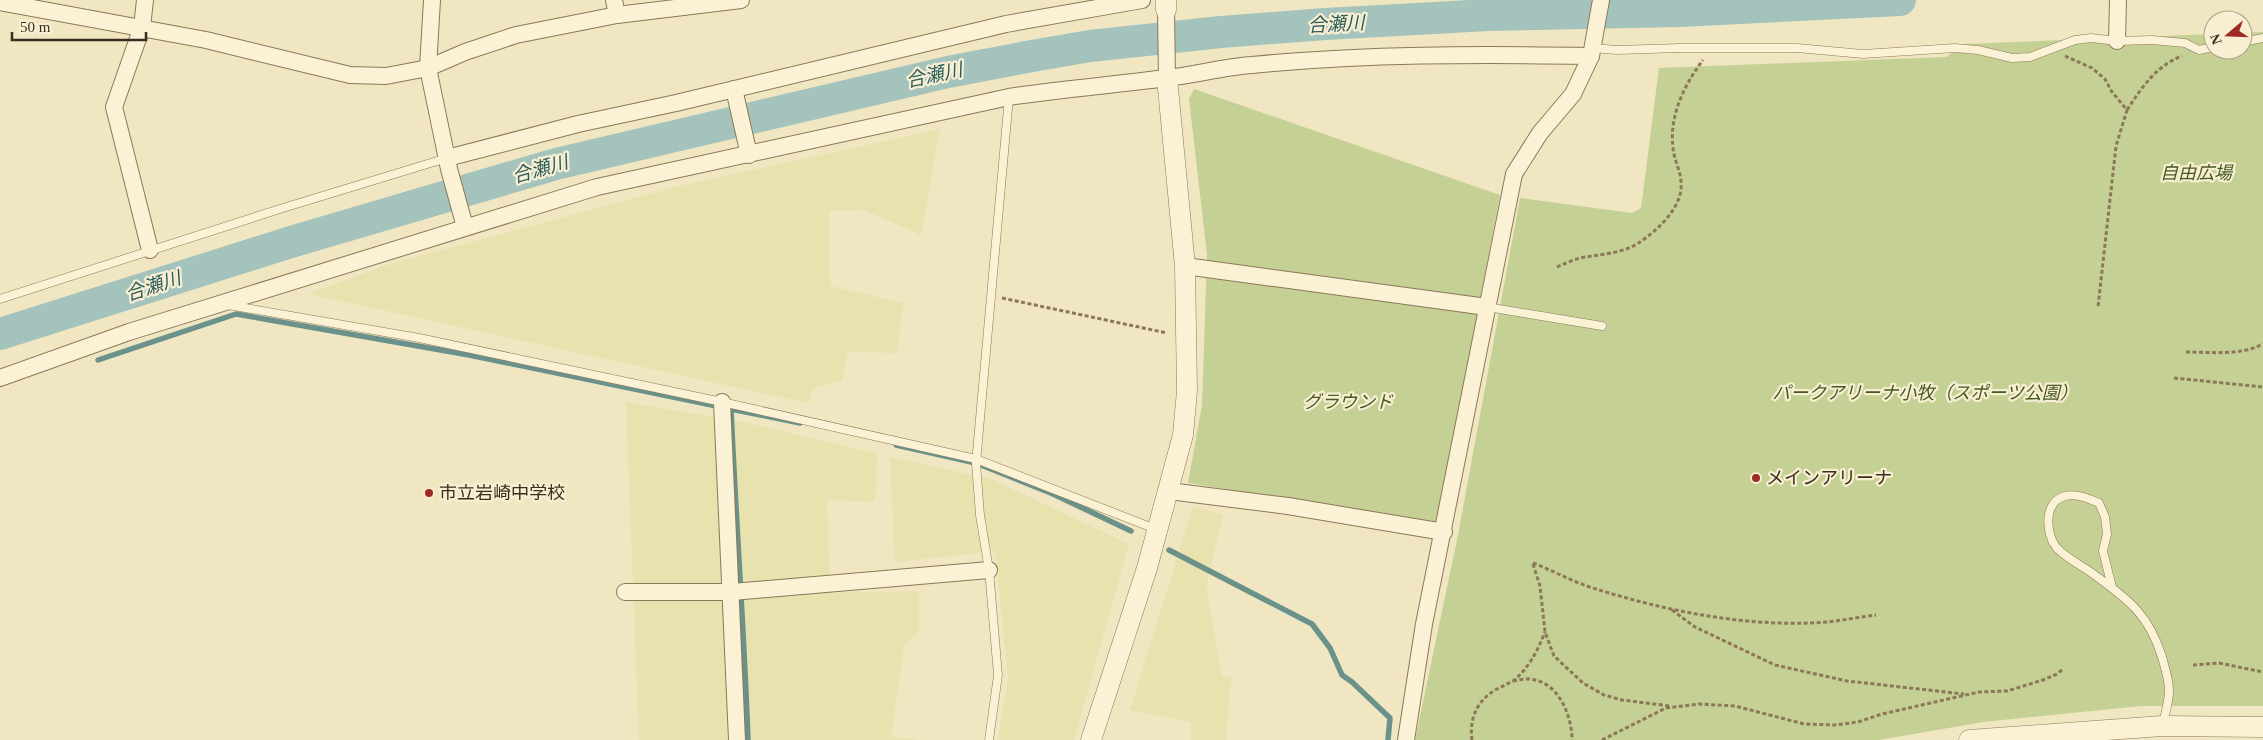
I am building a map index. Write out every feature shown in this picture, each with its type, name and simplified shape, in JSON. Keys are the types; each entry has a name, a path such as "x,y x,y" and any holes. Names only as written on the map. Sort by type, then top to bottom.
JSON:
{"street":[{"path":"145,0 142,27 114,107 150,250"},
{"path":"432,0 428,68 448,163 464,222"},
{"path":"0,2 206,40 350,76 386,76 428,68 465,52 615,8 741,0"},
{"path":"448,163 578,124 1006,24 1142,0"},
{"path":"1406,740 1424,624 1444,532 1514,174 1540,133 1573,94 1592,52 1601,0"},
{"path":"2117,41 2118,0"},
{"path":"1091,740 1158,530 1183,435 1187,391 1185,266 1167,78 1166,5"},
{"path":"0,378 128,332 224,304 464,222 597,188 1009,97 1067,88 1167,78 1250,65 1322,60 1592,52"},
{"path":"734,89 749,155"},
{"path":"1185,266 1487,307"},
{"path":"722,402 740,591 737,740"},
{"path":"1169,491 1288,506 1444,532"},
{"path":"625,592 740,591 989,570"},
{"path":"1969,740 2162,733 2263,727"}],"lane":[{"path":"1592,52 1729,47 1797,48 1863,54 1955,48 1978,50 2012,58 2030,57 2075,40 2091,38 2117,41 2152,40 2185,43 2199,50 2203,49"},
{"path":"989,740 998,675 989,570 980,515 976,459 1009,97"},
{"path":"0,299 150,250 448,163"},
{"path":"224,304 419,338 722,402 976,459 1158,530"},
{"path":"1487,307 1602,326"},
{"path":"2112,587 2103,551 2107,534 2105,516 2099,503 2074,495 2056,500 2047,516 2049,533 2056,548 2112,587 2143,615 2153,631 2169,692 2162,733"}],"path":[{"path":"1557,267 1583,257 1613,253 1636,245 1654,232 1673,211 1681,196 1681,182 1673,148 1674,122 1681,95 1704,60 1729,47"},
{"path":"2098,307 2116,146 2127,110 2154,73 2164,64 2199,50"},
{"path":"2041,53 2065,56 2092,68 2105,79 2112,92 2127,110"},
{"path":"991,295 1187,337"},
{"path":"2186,352 2231,353 2256,348 2263,344"},
{"path":"2174,378 2263,387"},
{"path":"1674,707 1622,700 1604,695 1584,683 1554,656 1545,632 1540,586 1533,563 1594,589 1671,609 1713,617 1760,622 1827,622 1876,615"},
{"path":"1671,609 1695,627 1775,665 1847,681 1967,694"},
{"path":"1472,740 1472,721 1479,704 1495,690 1512,681 1534,657 1545,632"},
{"path":"2193,665 2219,663 2263,672"},
{"path":"1602,740 1666,708 1699,704 1735,706 1804,724 1858,722 1882,714 1967,694 2007,691 2043,680 2063,669"},
{"path":"1512,681 1529,679 1544,683 1557,695 1567,711 1572,740"}],"shaded area":[{"path":"940,129 921,235 864,210 829,211 830,286 903,303 897,353 848,352 842,380 814,388 808,403 309,294 387,265 675,187"},
{"path":"626,402 740,421 877,454 875,502 827,500 830,593 919,591 919,631 904,646 891,737 921,740 639,740"},
{"path":"890,457 991,479 1129,544 1074,740 998,740 1008,678 995,551 895,562"},
{"path":"1193,507 1223,514 1206,587 1222,676 1231,677 1226,740 1191,740 1191,722 1130,710"}],"green space":[{"name":"パークアリーナ小牧（スポーツ公園）","path":"2253,32 2263,32 2263,706 2141,706 1983,722 1879,740 1415,740 1458,535 1520,198 1632,213 1641,208 1659,68 1946,57 1965,44 2203,34 2203,60 2253,60"},
{"name":"グラウンド","path":"1194,89 1500,195 1437,524 1188,483 1202,405 1207,255 1189,99"}],"waterway":[{"name":"合瀬川","path":"0,334 291,242 556,164 948,72 1032,56 1090,46 1221,32 1325,24 1488,15 1680,11 1900,0"},
{"path":"98,360 236,314 469,355 731,409 748,740"},
{"path":"731,409 800,423"},
{"path":"896,445 976,463 1053,494 1131,531"},
{"path":"1169,550 1312,624 1330,648 1342,675 1390,718 1388,740"}],"place":[{"name":"メインアリーナ","path":"1756,478"},
{"name":"市立岩崎中学校","path":"429,493"}],"park label":[{"name":"自由広場","path":"2196,173"}]}
